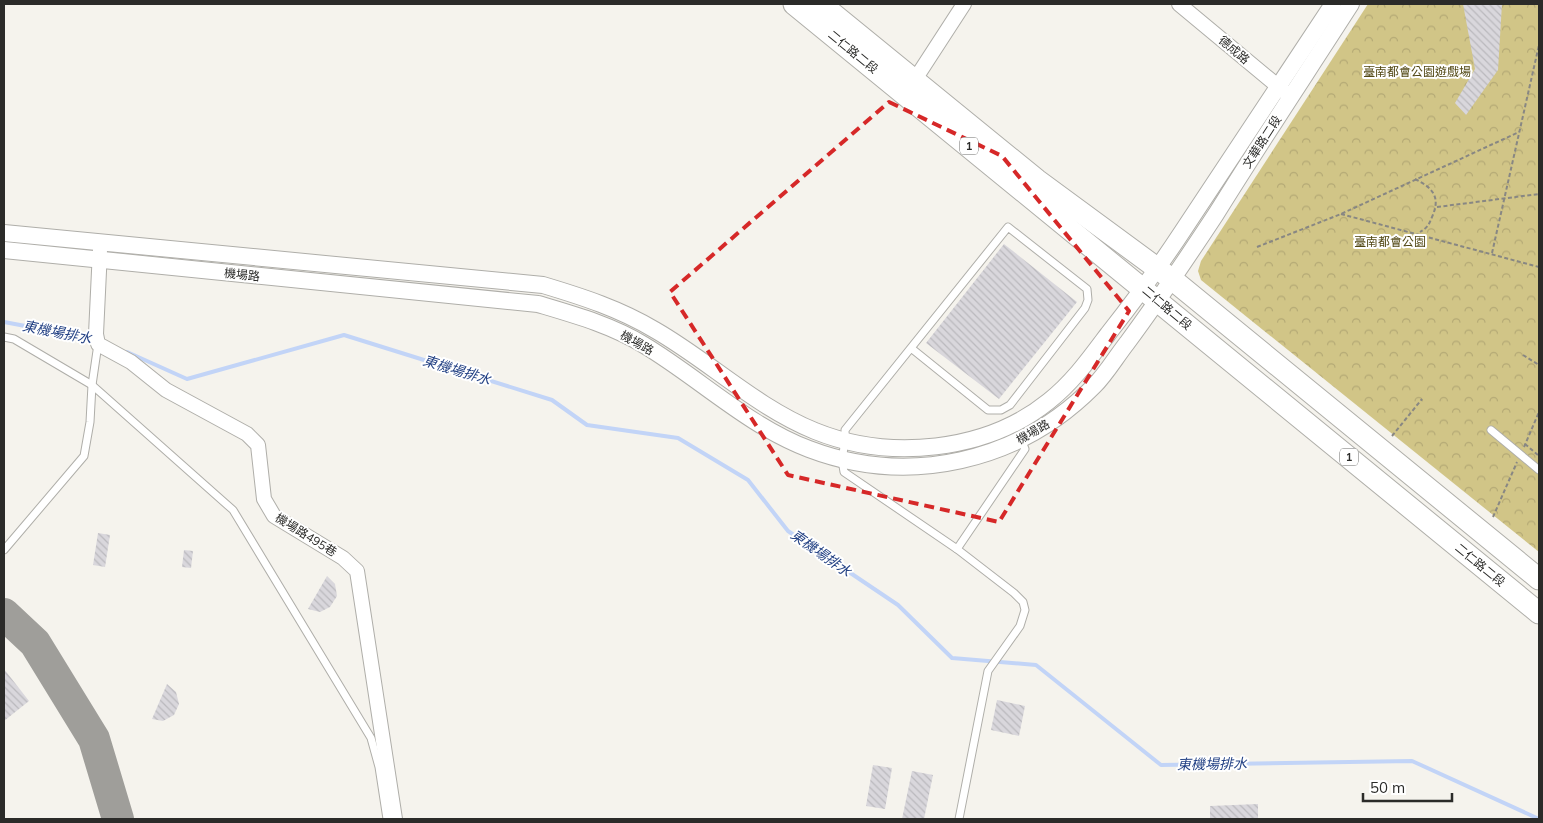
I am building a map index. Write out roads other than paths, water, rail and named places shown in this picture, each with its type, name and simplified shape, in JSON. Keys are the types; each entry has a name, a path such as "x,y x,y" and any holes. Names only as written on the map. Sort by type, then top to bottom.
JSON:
{"main road":[{"name":"二仁路二段","path":"794,4 1539,613"},
{"name":"二仁路二段","path":"821,4 1037,180 1165,274 1539,579"}],"street":[{"path":"914,81 964,4"},
{"name":"德成路","path":"1179,4 1285,92"},
{"name":"文華路二段","path":"1285,92 1333,4"},
{"name":"文華路二段","path":"1165,274 1285,92 1351,4"},
{"name":"機場路","path":"4,233 544,286 606,304 639,321 663,335 780,414 813,430 846,442 882,447 932,447 982,436 1013,423 1048,402 1078,374 1151,295"},
{"path":"97,339 98,261 101,242"},
{"name":"機場路","path":"4,250 538,304 595,321 643,344 768,429 807,449 871,466 904,468 939,465 980,457 1022,440 1063,415 1096,384 1165,274"},
{"name":"機場路495巷","path":"97,339 131,362 166,390 246,434 258,445 264,499 274,516 343,558 357,571 395,819"}],"lane":[{"path":"911,348 988,410 1001,410 1010,405 1085,308 1088,300 1087,289 1008,227 845,430 846,442 841,459 844,472 957,549 1023,602 1024,610 1020,626 1002,654 988,671 959,819"},
{"path":"4,337 14,339 92,385 194,478 233,510 371,738 379,767 387,819"},
{"path":"4,550 84,456 90,422 97,339"},
{"path":"957,549 1025,449 1013,423"},
{"path":"1491,430 1539,470"}],"waterway":[{"name":"東機場排水","path":"4,322 95,339"},
{"name":"東機場排水","path":"127,352 187,379 344,335 552,400 587,425 678,438 748,480 788,531 898,605 952,658 1036,665 1161,765 1412,761 1539,819"}],"park label":[{"name":"臺南都會公園遊戲場","path":"1417,72"},
{"name":"臺南都會公園","path":"1390,242"}]}
